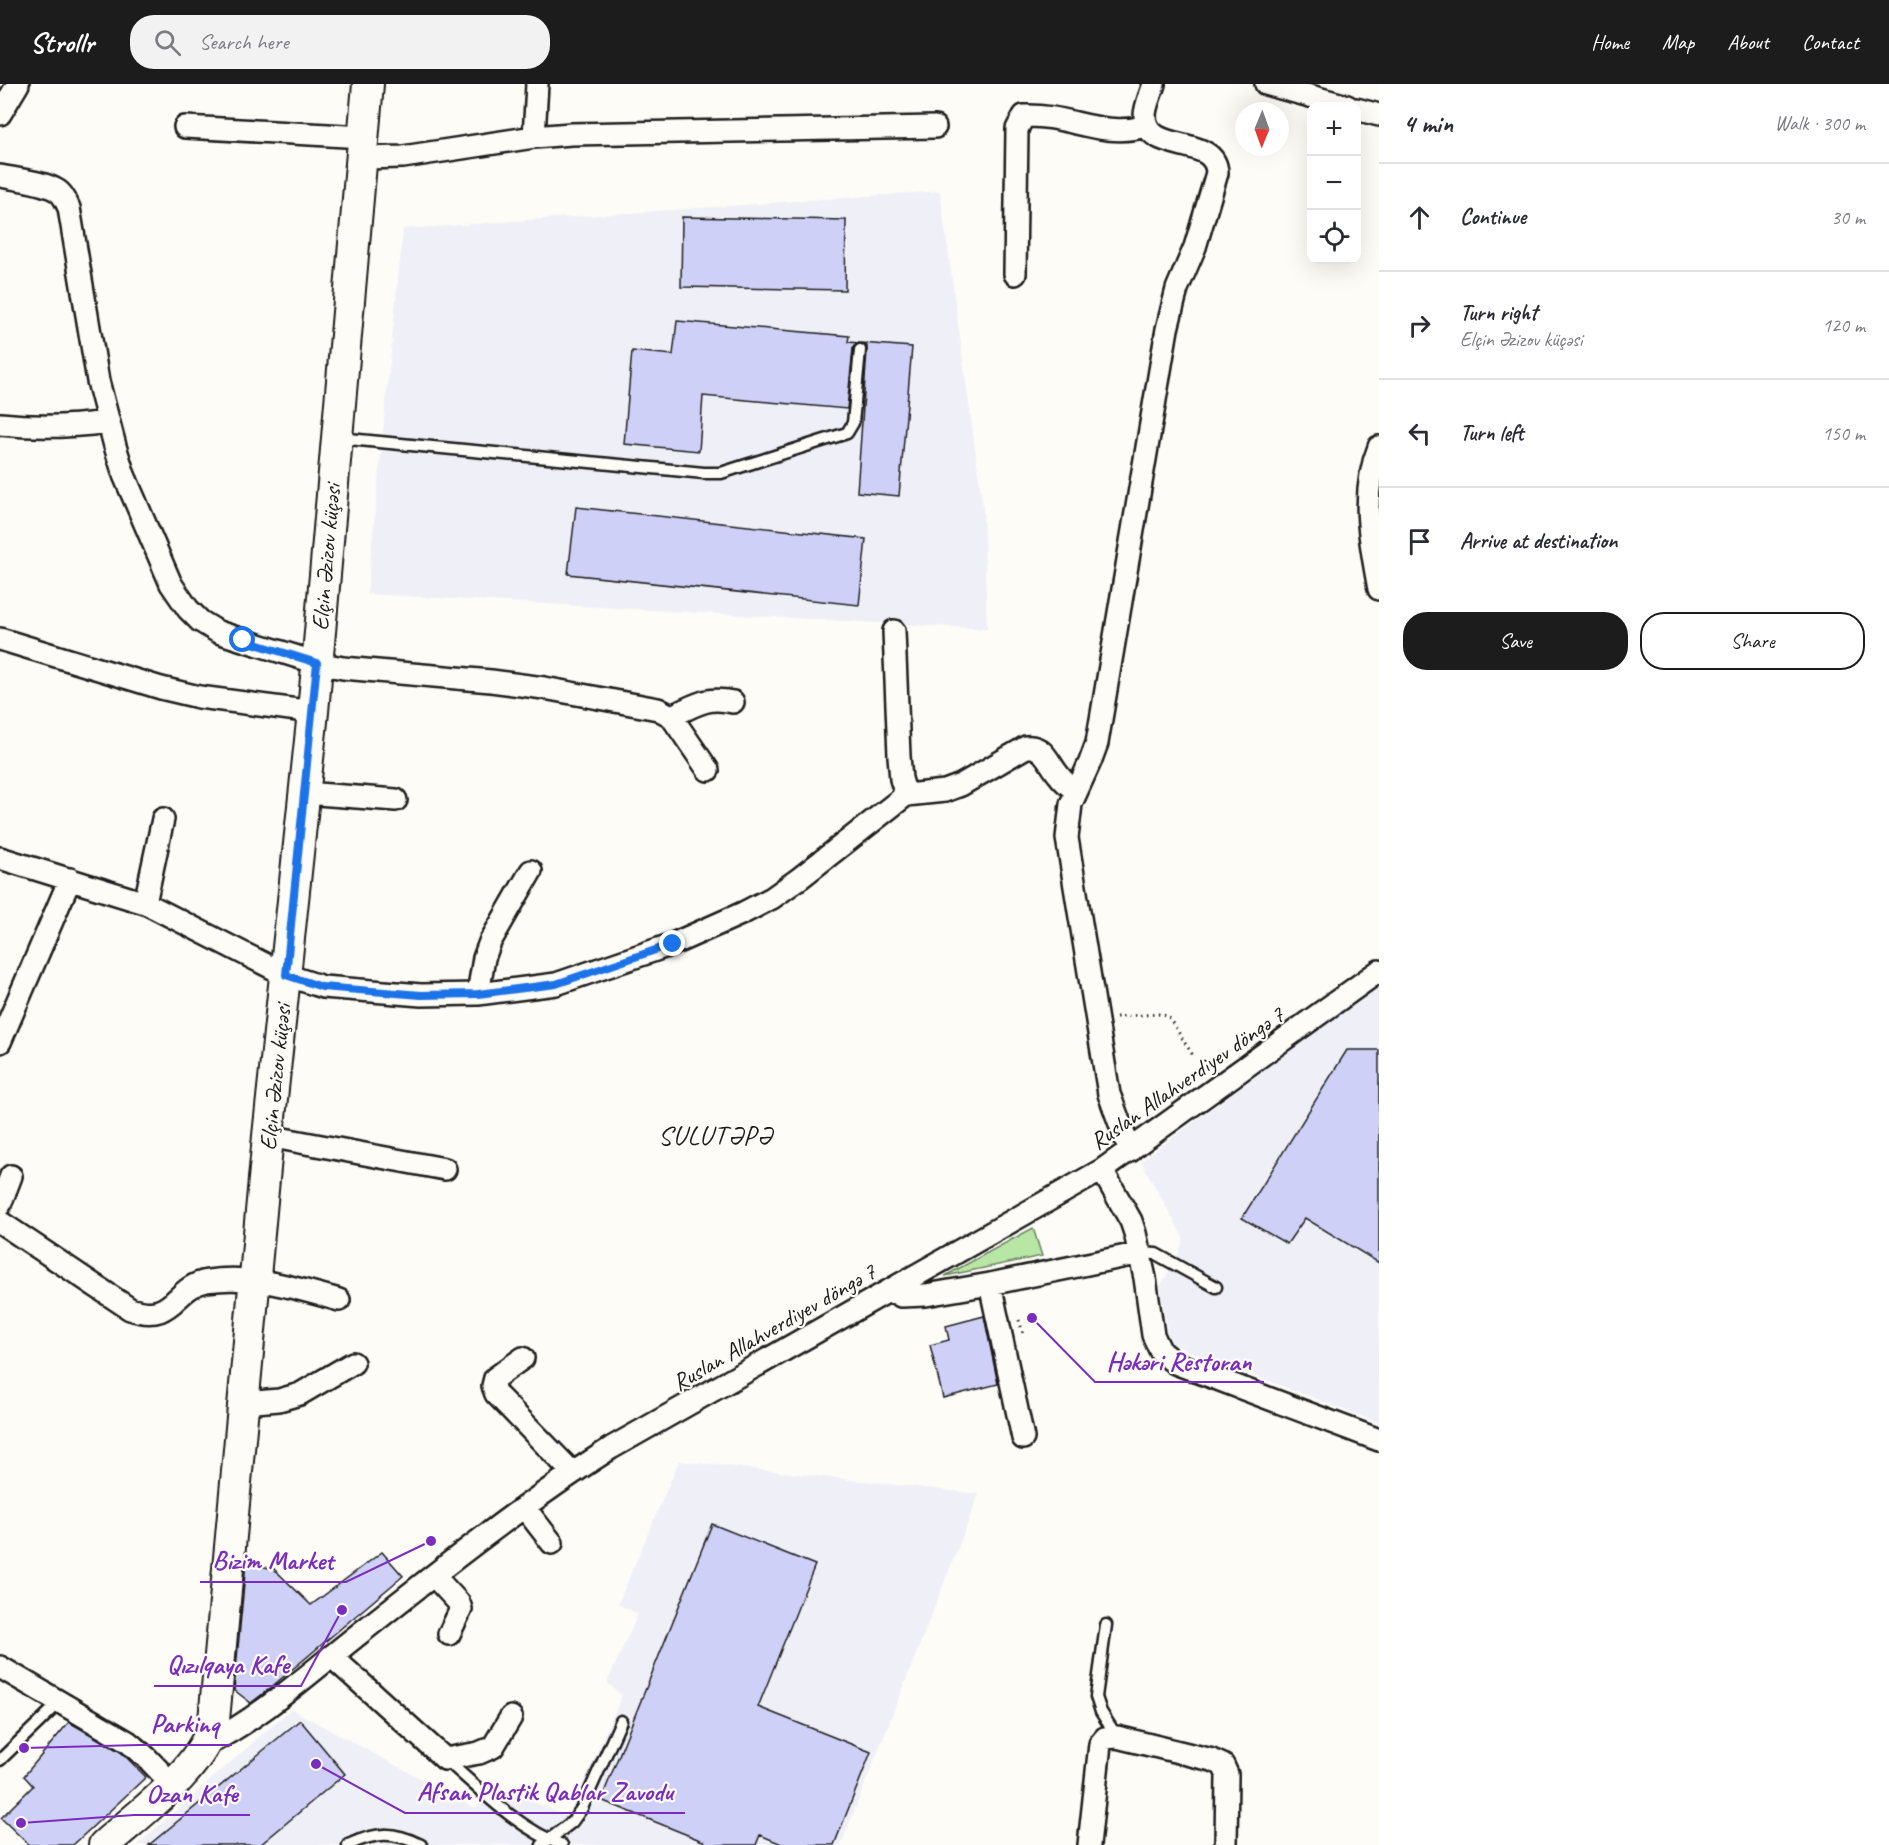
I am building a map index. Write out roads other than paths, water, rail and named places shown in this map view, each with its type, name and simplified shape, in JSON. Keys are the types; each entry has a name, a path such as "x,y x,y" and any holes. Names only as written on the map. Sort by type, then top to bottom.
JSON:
{"street":[{"path":"0,114 18,84"},
{"name":"Elçin Əzizov küçəsi","path":"206,1745 212,1733 214,1720 268,1136 313,712 368,84"},
{"path":"534,137 537,84"},
{"path":"1130,1151 1108,1094 1067,838 1071,804 1097,743 1167,329 1177,289 1196,247 1216,173 1216,165 1212,158 1204,152 1163,140 1154,135 1147,126 1144,115 1154,84"},
{"path":"1266,84 1332,102"},
{"path":"1361,110 1379,115"},
{"path":"1015,274 1017,129 1024,116 1038,116 1111,131 1131,131 1147,126"},
{"path":"185,127 363,148 403,158 534,137 571,134 935,127"},
{"path":"0,176 58,191 69,208 98,381 124,474 171,584 188,609 200,621 218,632 343,669 544,688 658,709 671,716 708,770"},
{"path":"0,424 32,428 108,422"},
{"path":"1379,447 1372,465 1368,491 1368,522 1376,549 1379,589"},
{"path":"894,631 899,756 906,795"},
{"path":"0,639 161,688 199,697 313,712"},
{"path":"671,716 709,700 733,702"},
{"path":"0,858 145,903 286,975 322,987 421,995 478,994 556,984 673,944 744,913 772,898 800,878 906,795 945,791 961,785 1026,747 1034,746 1043,752 1058,775 1077,791"},
{"path":"304,793 396,800"},
{"path":"145,903 163,819"},
{"path":"478,994 483,958 531,871"},
{"path":"0,1042 70,879"},
{"name":"Ruslan Allahverdiyev döngə 7","path":"206,1745 248,1721 524,1507 573,1473 612,1448 1102,1170 1379,971"},
{"path":"268,1136 445,1169"},
{"path":"1102,1170 1131,1221 1140,1253 1153,1335 1161,1352 1175,1363 1379,1440"},
{"path":"0,1205 11,1176"},
{"path":"0,1222 130,1309 142,1313 160,1312 189,1290 204,1282 255,1280 339,1300"},
{"path":"890,1290 902,1296 914,1296 990,1284 1140,1253"},
{"path":"990,1284 1023,1437"},
{"path":"523,1358 495,1378 493,1386 496,1394 573,1473"},
{"path":"244,1403 279,1400 300,1394 353,1363"},
{"path":"524,1507 552,1543"},
{"path":"434,1576 459,1603 461,1609 449,1634"},
{"path":"331,1656 445,1759 493,1747 511,1717"},
{"path":"0,1667 128,1742 172,1784"},
{"path":"1089,1845 1100,1744 1105,1738 1117,1737 1212,1760 1223,1765 1227,1774 1226,1845"},
{"path":"104,1845 172,1784 206,1745"}],"lane":[{"path":"337,438 721,473 847,433 853,423 860,350"},
{"path":"1140,1253 1156,1254 1216,1287"},
{"path":"1106,1624 1096,1697 1101,1712 1117,1737"},
{"path":"0,1760 60,1702"},
{"path":"546,1843 572,1822 582,1808 621,1721"},
{"path":"445,1759 546,1843 562,1845"},
{"path":"348,1845 370,1836 392,1834 421,1845"}],"place":[{"name":"Həkəri Restoran","path":"1032,1318"},
{"name":"Bizim Market","path":"431,1541"},
{"name":"Qızılqaya Kafe","path":"342,1610"},
{"name":"Parkinq","path":"24,1748"},
{"name":"Afsan Plastik Qablar Zavodu","path":"316,1764"},
{"name":"Ozan Kafe","path":"21,1823"}],"district":[{"name":"SULUTƏPƏ","path":"715,1135"}]}
